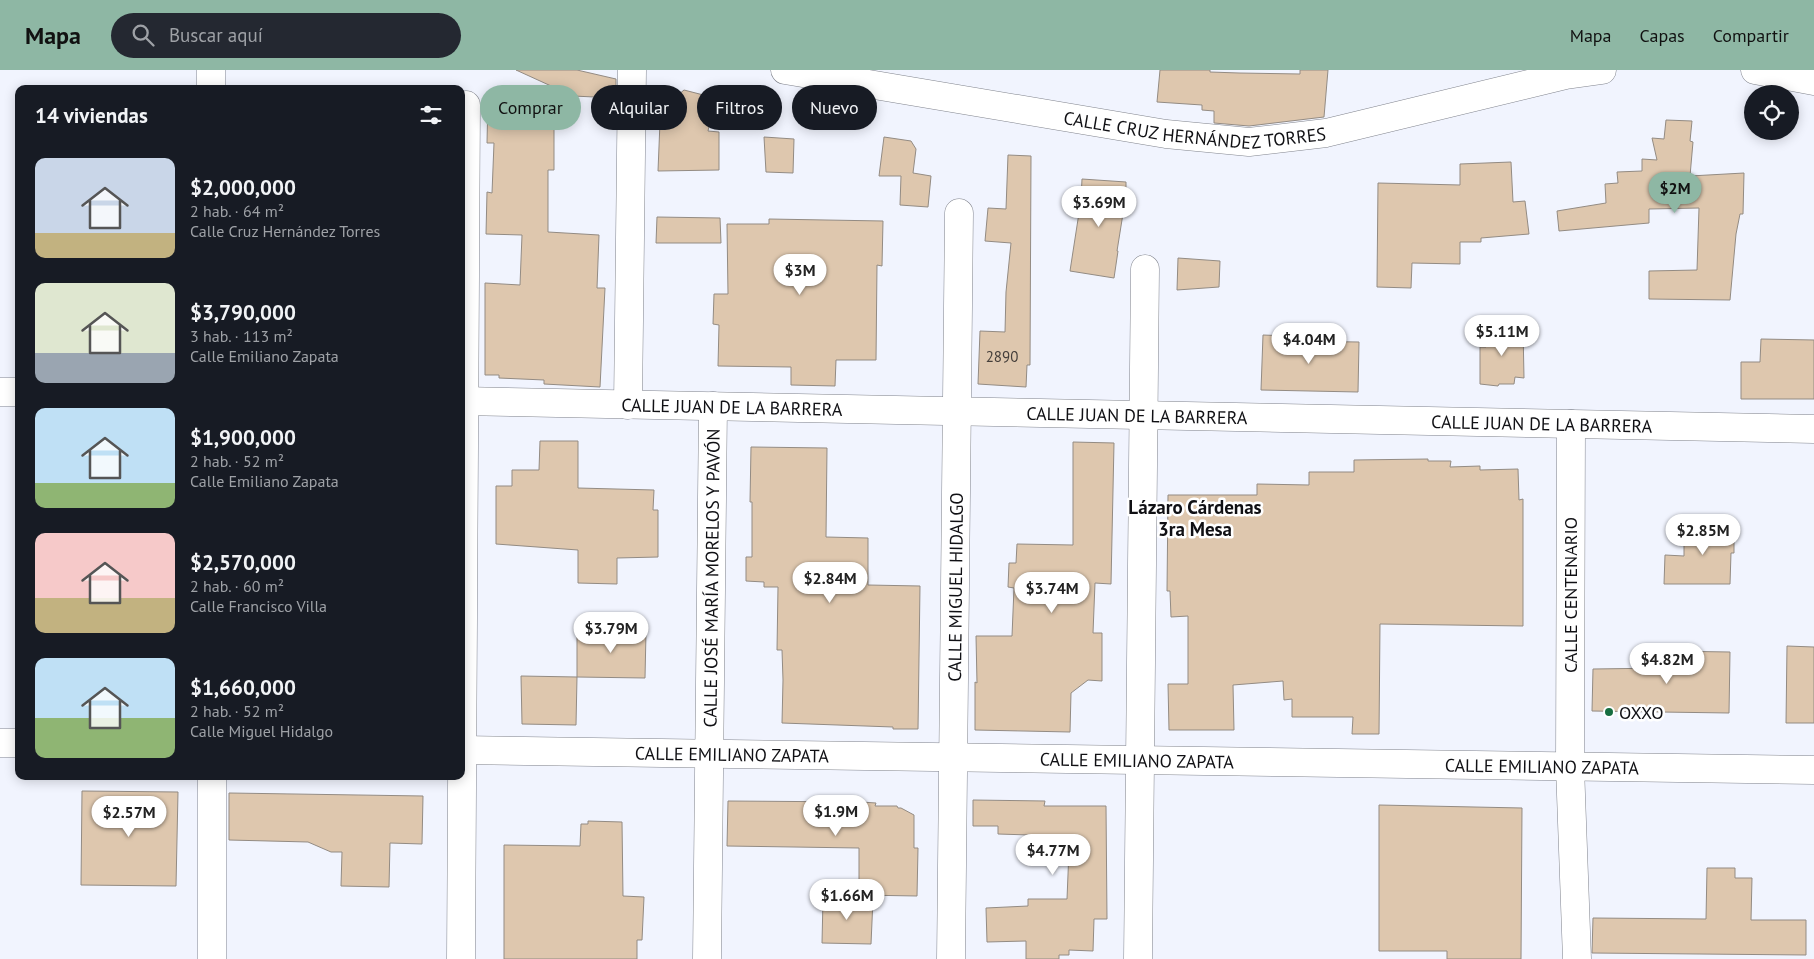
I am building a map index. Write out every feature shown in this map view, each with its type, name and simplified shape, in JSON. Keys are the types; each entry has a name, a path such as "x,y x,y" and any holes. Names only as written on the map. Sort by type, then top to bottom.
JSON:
{"street":[{"path":"211,70 211,85"},
{"path":"628,404 632,70"},
{"name":"CALLE CRUZ HERNÁNDEZ TORRES","path":"785,70 1166,134 1249,142 1326,133 1566,75 1602,70"},
{"path":"1755,70 1814,80"},
{"path":"465,204 466,105"},
{"name":"CALLE MIGUEL HIDALGO","path":"951,959 959,213"},
{"path":"1138,959 1145,269"},
{"path":"0,392 15,392"},
{"name":"CALLE JUAN DE LA BARRERA","path":"465,401 1814,429"},
{"name":"CALLE JOSÉ MARÍA MORELOS Y PAVÓN","path":"707,959 713,406"},
{"name":"CALLE CENTENARIO","path":"1571,424 1570,767 1577,959"},
{"path":"0,743 15,743"},
{"name":"CALLE EMILIANO ZAPATA","path":"465,750 1814,770"},
{"path":"212,780 212,959"},
{"path":"461,959 462,780"}],"building":[{"path":"516,70 577,70 616,79 616,85 591,85 591,97 581,96 581,85 549,85"},
{"path":"1160,70 1300,74 1300,70 1328,70 1324,117 1249,126 1214,123 1214,111 1202,110 1202,105 1157,102"},
{"path":"687,91 697,93 697,130 719,132 719,170 658,171 660,130 687,130"},
{"path":"1666,120 1692,121 1690,141 1693,142 1690,176 1744,173 1743,214 1740,214 1736,234 1730,300 1649,299 1649,271 1697,270 1699,208 1649,209 1649,223 1559,231 1557,211 1606,203 1605,184 1618,183 1617,172 1642,171 1642,159 1657,160 1652,138 1664,139"},
{"path":"487,130 554,130 554,170 548,170 548,232 599,235 597,288 605,288 600,387 544,384 544,380 499,378 499,375 485,375 485,283 520,285 522,235 486,234 487,192 492,193 494,143 487,143"},
{"path":"764,137 794,139 793,173 766,172"},
{"path":"884,137 911,141 916,149 913,173 931,176 928,207 900,205 901,176 879,176"},
{"path":"1008,155 1031,156 1030,365 1027,365 1026,387 978,384 980,331 1005,332 1006,292 1011,243 985,241 988,208 1006,209"},
{"path":"1511,162 1513,202 1525,201 1529,234 1481,238 1481,242 1460,242 1460,264 1412,263 1411,288 1377,287 1378,183 1460,185 1460,164"},
{"path":"1082,179 1126,182 1126,195 1114,278 1070,271 1081,200"},
{"path":"657,217 720,218 721,243 656,243"},
{"path":"769,219 883,221 882,266 877,265 876,360 836,360 835,386 791,385 791,367 718,366 719,325 713,324 714,294 728,294 727,224 769,224"},
{"path":"1178,258 1220,261 1219,287 1177,290"},
{"path":"1486,329 1523,329 1524,378 1515,377 1514,384 1499,384 1498,386 1480,384 1480,347 1486,347"},
{"path":"1263,335 1288,336 1288,341 1359,342 1358,392 1261,390"},
{"path":"1761,339 1814,340 1814,399 1741,399 1741,362 1760,362"},
{"path":"540,441 578,441 578,488 654,490 653,510 658,510 658,557 617,558 617,584 578,583 578,550 496,544 496,486 512,486 512,470 539,470"},
{"path":"1073,442 1114,443 1111,584 1095,583 1093,633 1102,633 1102,681 1088,680 1071,693 1070,732 975,730 976,636 1012,636 1014,588 1008,587 1009,563 1016,563 1017,544 1073,545"},
{"path":"751,447 827,448 826,537 868,538 868,585 920,586 918,729 782,723 782,650 777,650 778,587 764,587 764,582 746,581 746,557 752,557"},
{"path":"1428,459 1428,461 1451,461 1450,467 1480,466 1480,470 1518,469 1519,500 1523,499 1523,626 1380,624 1379,734 1352,734 1353,717 1292,717 1292,699 1284,700 1283,681 1233,685 1234,730 1169,730 1168,684 1188,684 1188,616 1171,617 1170,591 1167,591 1168,495 1257,495 1257,484 1309,485 1309,472 1354,472 1354,460"},
{"path":"1710,522 1734,522 1734,553 1731,553 1730,584 1664,584 1665,555 1684,556 1684,524 1710,524"},
{"path":"577,631 646,632 645,678 577,677"},
{"path":"1787,646 1814,647 1814,723 1786,723"},
{"path":"1664,651 1730,652 1729,713 1592,711 1593,669 1664,668"},
{"path":"521,676 577,677 576,725 522,724"},
{"path":"82,791 178,792 176,886 81,885"},
{"path":"229,793 423,796 422,844 390,843 389,887 341,886 342,852 331,852 308,842 229,840"},
{"path":"973,800 1045,801 1044,806 1106,806 1107,919 1094,919 1093,951 1069,950 1069,955 1059,955 1059,959 1026,959 1026,941 987,942 986,908 1028,906 1028,899 1067,899 1069,850 1030,850 1030,835 998,834 998,826 973,826"},
{"path":"728,801 861,802 876,803 875,806 897,806 901,808 914,815 914,848 918,848 917,896 859,895 859,848 727,846"},
{"path":"1379,805 1522,808 1521,959 1447,959 1447,951 1379,951"},
{"path":"588,821 622,822 623,896 644,897 642,940 637,940 637,959 504,959 504,845 580,846 581,824 588,824"},
{"path":"1707,868 1735,868 1735,878 1752,878 1751,920 1806,920 1806,955 1592,953 1593,918 1706,919"},
{"path":"823,899 873,899 871,944 822,943"}],"place":[{"name":"OXXO","path":"1609,712"}],"district":[{"name":"Lázaro Cárdenas 3ra Mesa","path":"1195,518"}]}
